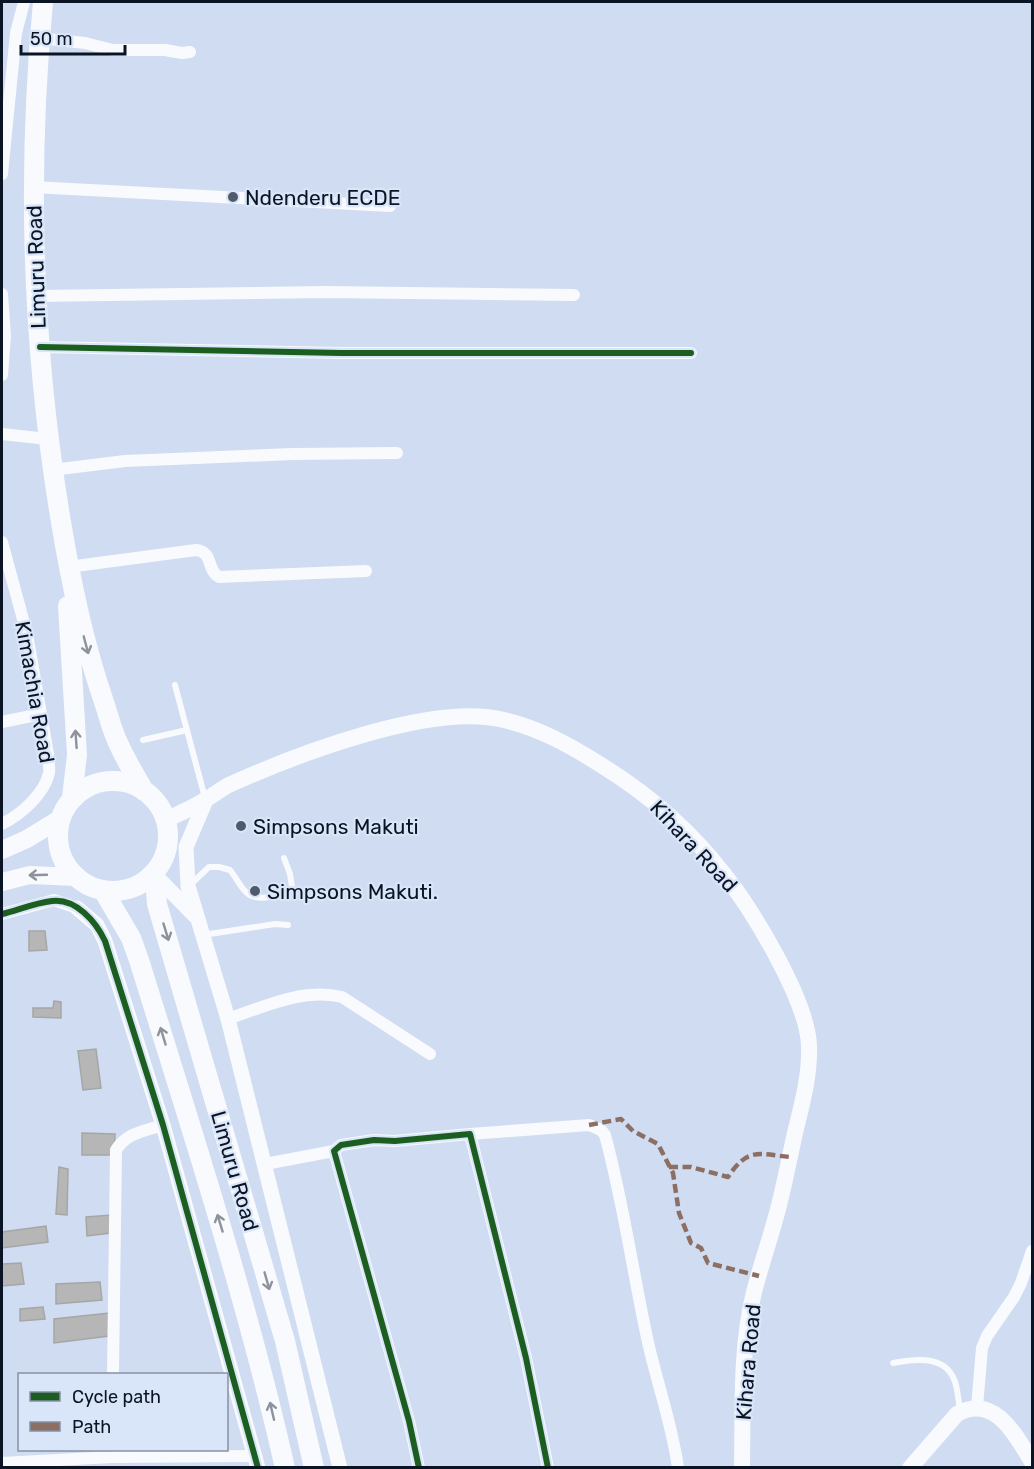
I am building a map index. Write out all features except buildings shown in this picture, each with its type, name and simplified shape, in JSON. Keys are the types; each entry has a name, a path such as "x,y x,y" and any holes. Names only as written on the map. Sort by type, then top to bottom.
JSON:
{"highway":[{"name":"Limuru Road","path":"43,2 39,38 33,188 36,296 48,439 68,567 86,648 119,746 144,791"},
{"name":"Limuru Road","path":"68,567 68,626 77,755 72,797"},
{"path":"110,781 129,784 144,791 156,804 165,820 169,834 163,862 155,875 132,888 117,891 103,890 75,877 63,861 57,836 58,820 64,806 72,797 89,786 110,781"},
{"name":"Limuru Road","path":"155,875 157,904 285,1341 314,1467"},
{"name":"Limuru Road","path":"103,890 131,938 142,971 237,1278 285,1467"}],"main road":[{"name":"Kihara Road","path":"165,820 206,800 229,784 297,758 386,729 445,717 474,716 503,719 569,745 629,782 666,811 713,859 741,895 777,958 803,1015 809,1046 808,1072 801,1109 778,1209 754,1294 748,1329 743,1378 742,1467"},
{"path":"2,850 27,839 58,820"},
{"path":"2,882 30,875 75,877"},
{"path":"910,1467 960,1412 977,1407 992,1412 1006,1423 1032,1462"}],"street":[{"path":"2,174 16,33 24,2"},
{"path":"39,38 85,43 113,50 190,52"},
{"path":"33,188 390,206"},
{"path":"36,296 326,292 574,295"},
{"path":"2,294 5,336 2,375"},
{"path":"40,346 341,353 691,353"},
{"path":"2,434 48,439"},
{"path":"52,470 124,461 293,454 398,453"},
{"name":"Kimachia Road","path":"2,542 27,634 48,754 49,773 26,809 2,824"},
{"path":"68,567 196,550 208,555 212,572 219,577 366,571"},
{"path":"2,722 41,714"},
{"path":"206,800 186,847 188,886 228,1019 340,1467"},
{"path":"155,875 197,918"},
{"path":"2,914 54,900 77,908 98,925 105,940 163,1125 257,1462 112,1453 2,1463"},
{"path":"228,1019 289,998 331,994 342,997 430,1054"},
{"path":"113,1373 116,1150 122,1140 131,1134 163,1125"},
{"path":"265,1164 334,1151 341,1145 366,1142 589,1125 601,1130 605,1135 617,1179 646,1337 669,1419 678,1467"},
{"path":"470,1134 526,1358 548,1467"},
{"path":"334,1151 410,1421 419,1467"},
{"path":"977,1407 982,1348 987,1336 1021,1282 1032,1251"}],"lane":[{"path":"175,685 206,800"},
{"path":"143,740 187,730"},
{"path":"188,886 209,867 219,867 230,870 246,893 256,899 282,896 292,887 284,858"},
{"path":"202,935 274,924 288,925"},
{"path":"893,1363 911,1359 939,1363 954,1378 960,1412"}],"marked path":[{"path":"589,1125 621,1119 633,1131 658,1144 673,1173 679,1213 691,1243 701,1248 708,1263 759,1276"},
{"path":"669,1167 691,1167 728,1177 742,1161 754,1155 790,1157"}],"cycle path":[{"path":"40,347 341,353 691,353"},
{"path":"2,914 39,903 52,901 69,903 91,919 105,941 163,1125 258,1468"},
{"path":"419,1468 409,1421 334,1151 341,1145 374,1140 395,1141 470,1134 526,1358 548,1468"}],"place":[{"name":"Ndenderu ECDE","path":"233,197"},
{"name":"Simpsons Makuti","path":"241,826"},
{"name":"Simpsons Makuti.","path":"255,891"}]}
